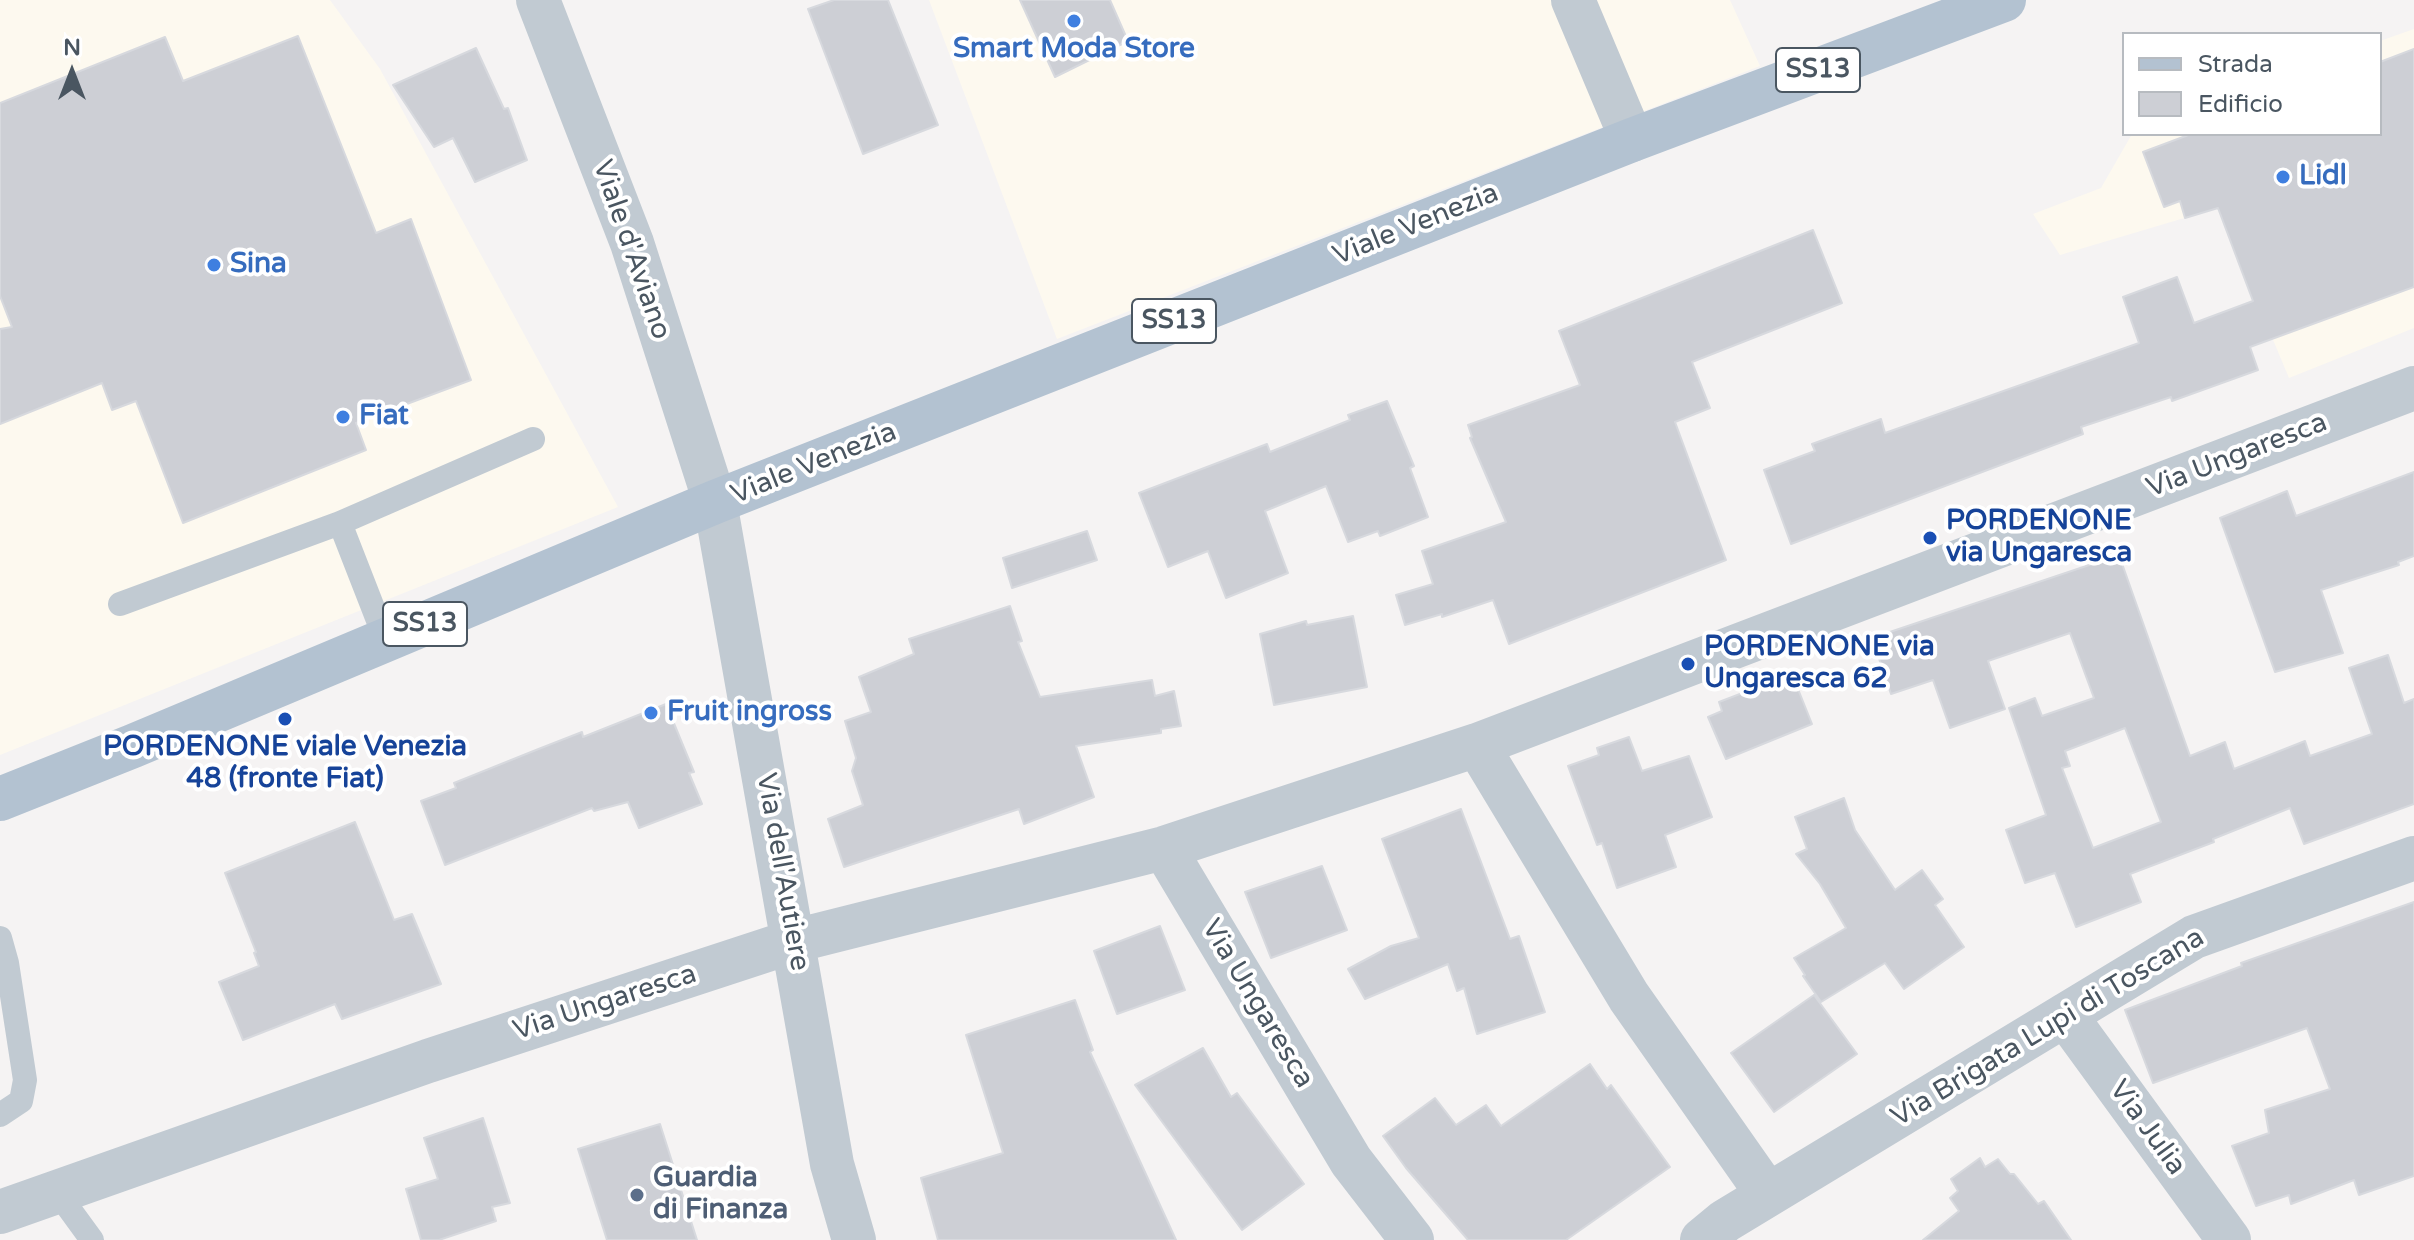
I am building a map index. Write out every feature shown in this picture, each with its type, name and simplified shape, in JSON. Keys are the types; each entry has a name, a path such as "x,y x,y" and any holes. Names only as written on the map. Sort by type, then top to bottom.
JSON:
{"main road":[{"name":"Viale Venezia","path":"0,799 715,502 1632,140 2004,0"}],"street":[{"name":"Viale d'Aviano","path":"538,0 632,243 715,502"},
{"path":"1573,0 1632,140"},
{"name":"Via Ungaresca","path":"0,1212 428,1061 794,941 1164,848 1477,745 2414,388"},
{"name":"Via dell'Autiere","path":"715,502 832,1164 854,1240"},
{"path":"1477,745 1629,997 1768,1195"},
{"name":"Via Ungaresca","path":"1164,848 1351,1161 1412,1240"},
{"name":"Via Brigata Lupi di Toscana","path":"1702,1240 1725,1221 2194,937 2414,858"},
{"name":"Via Julia","path":"2065,1015 2229,1240"}],"lane":[{"path":"120,604 340,523 533,439"},
{"path":"340,523 386,641"},
{"path":"0,938 7,963 25,1080 21,1101 0,1115"},
{"path":"57,1192 92,1240"}],"shaded area":[{"name":"Sina","path":"0,0 330,0 380,69 618,507 0,755"},
{"path":"929,0 1730,0 1760,66 1057,339"},
{"name":"Lidl","path":"2414,29 2414,328 2289,378 2218,208 2060,255 2033,214 2101,188 2131,136 2382,136 2382,40"}],"building":[{"path":"834,0 888,0 938,125 863,154 808,9"},
{"name":"Smart Moda Store","path":"1020,0 1110,0 1128,41 1055,77"},
{"name":"Sina","path":"298,36 376,233 411,219 471,380 356,423 366,450 183,523 136,401 112,410 102,383 0,424 0,329 12,327 0,296 0,103 165,37 183,81"},
{"path":"476,48 504,109 508,108 527,160 475,182 453,138 434,147 393,85"},
{"path":"2414,49 2414,287 2250,347 2258,370 2172,401 2171,397 2081,427 2083,434 1791,544 1764,470 1815,451 1812,444 1881,419 1885,433 2139,343 2123,297 2177,277 2194,323 2253,301 2218,208 2185,218 2180,201 2164,207 2143,152 2186,136 2382,136 2382,61"},
{"path":"1813,230 1842,303 1692,362 1710,408 1675,422 1726,560 1509,644 1493,600 1442,617 1442,614 1405,625 1396,595 1433,584 1422,551 1506,522 1470,438 1468,425 1580,385 1559,331"},
{"path":"1387,401 1414,466 1410,468 1428,517 1380,536 1378,531 1348,542 1326,486 1265,511 1288,573 1226,598 1208,551 1168,567 1139,493 1267,444 1270,452 1350,420 1348,415"},
{"path":"2414,472 2414,556 2398,562 2399,565 2321,590 2343,653 2275,672 2220,518 2287,491 2296,516"},
{"path":"1087,531 1097,560 1012,588 1003,558"},
{"path":"2119,555 2190,756 2225,742 2234,769 2305,741 2310,756 2372,734 2349,668 2388,655 2404,703 2414,699 2414,804 2304,844 2290,808 2213,839 2214,842 2130,874 2141,902 2076,927 2055,873 2025,883 2006,830 2046,815 2009,708 2035,698 2042,716 2094,698 2070,633 1988,661 2005,709 1950,728 1933,680 1891,694 1872,638","holes":["2125,728 2161,822 2093,848 2062,768 2070,766 2065,751"]},
{"path":"1010,606 1022,641 1018,642 1040,697 1152,680 1155,696 1174,691 1181,726 1161,729 1161,733 1076,746 1094,797 1024,824 1019,809 844,867 828,819 863,805 852,771 856,758 845,721 871,712 859,677 914,654 909,639"},
{"path":"1353,616 1367,687 1274,705 1260,634 1306,621 1307,625"},
{"path":"1792,674 1812,724 1726,759 1708,717 1722,711 1719,702"},
{"path":"666,704 694,772 689,773 702,804 639,828 628,802 594,811 592,808 445,865 421,801 456,788 454,783 536,750 582,732 583,737"},
{"path":"1629,737 1642,771 1689,756 1712,817 1665,835 1676,867 1617,888 1602,843 1597,845 1568,766 1599,755 1597,748"},
{"path":"1844,798 1855,830 1895,890 1922,870 1943,899 1935,905 1964,947 1904,989 1885,963 1821,1002 1794,958 1846,928 1820,884 1796,854 1807,849 1795,817"},
{"path":"1461,809 1510,939 1519,936 1545,1012 1477,1034 1464,988 1457,991 1448,964 1365,999 1348,969 1391,946 1419,938 1382,839"},
{"path":"355,822 394,920 412,914 441,984 342,1019 335,1004 243,1040 219,982 259,966 225,873"},
{"path":"1322,866 1347,930 1271,958 1245,892"},
{"path":"2414,902 2414,1176 2359,1195 2354,1180 2291,1204 2289,1195 2256,1206 2232,1146 2269,1133 2265,1110 2330,1089 2307,1028 2153,1083 2125,1010 2242,966 2241,963"},
{"path":"1160,926 1185,990 1117,1014 1094,951"},
{"path":"1814,995 1857,1054 1774,1112 1731,1053"},
{"path":"1075,1000 1093,1050 1090,1052 1176,1240 938,1240 921,1178 1003,1153 966,1035"},
{"path":"1203,1048 1231,1097 1237,1093 1304,1184 1242,1230 1135,1085"},
{"path":"1590,1064 1607,1089 1611,1085 1670,1167 1566,1240 1468,1240 1406,1168 1383,1136 1435,1098 1456,1125 1486,1105 1501,1126"},
{"path":"483,1118 510,1203 492,1207 496,1221 439,1240 421,1240 406,1189 438,1179 424,1138"},
{"name":"Guardia di Finanza","path":"660,1124 697,1240 607,1240 578,1149"},
{"path":"1980,1158 1985,1167 1998,1159 2038,1204 2044,1201 2071,1240 1923,1240 1959,1211 1950,1198 1958,1191 1951,1179"}],"place":[{"name":"Smart Moda Store","path":"1074,21"},
{"name":"Lidl","path":"2283,177"},
{"name":"Sina","path":"214,265"},
{"name":"Fiat","path":"343,417"},
{"name":"PORDENONE via Ungaresca","path":"1930,538"},
{"name":"PORDENONE via Ungaresca 62","path":"1688,664"},
{"name":"Fruit ingross","path":"651,713"},
{"name":"PORDENONE viale Venezia 48 (fronte Fiat)","path":"285,719"},
{"name":"Guardia di Finanza","path":"637,1195"}]}
